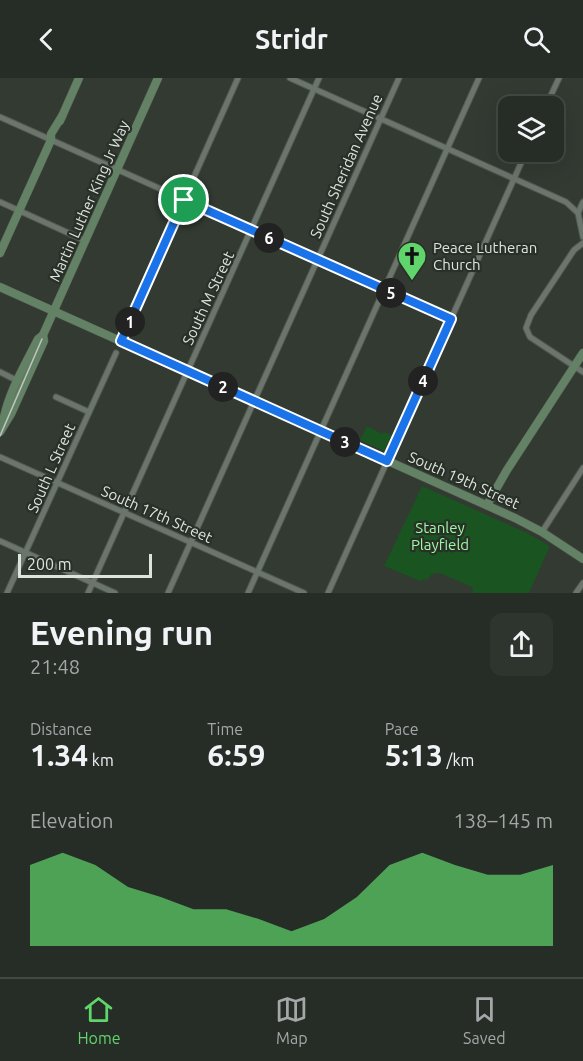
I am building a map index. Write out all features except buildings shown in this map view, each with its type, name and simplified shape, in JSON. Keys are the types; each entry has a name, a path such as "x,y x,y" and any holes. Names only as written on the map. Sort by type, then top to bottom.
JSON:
{"main road":[{"path":"0,253 51,140 56,136 79,78"},
{"name":"Martin Luther King Jr Way","path":"1,429 5,410 21,382 38,339 43,335 158,78"},
{"name":"South 19th Street","path":"0,287 487,505 542,532 583,559"},
{"path":"487,505 583,353"}],"street":[{"path":"121,341 238,78"},
{"path":"290,78 566,202 578,213 583,237"},
{"name":"South M Street","path":"88,593 319,78"},
{"name":"South Sheridan Avenue","path":"168,593 399,78"},
{"path":"248,593 479,78"},
{"path":"551,96 559,78"},
{"path":"0,117 451,319"},
{"path":"328,593 521,162"},
{"path":"0,202 86,241"},
{"path":"578,213 583,202"},
{"path":"583,243 576,248 526,325 526,331 532,339 583,372"},
{"name":"South L Street","path":"7,593 116,353"},
{"path":"0,372 21,382"},
{"path":"56,397 89,412"},
{"name":"South 17th Street","path":"0,457 304,593"},
{"path":"542,532 583,468"},
{"path":"0,541 115,593"},
{"path":"576,593 583,583"}],"green space":[{"path":"367,426 382,434 384,432 392,435 384,451 360,440"},
{"name":"Stanley Playfield","path":"422,486 525,532 550,546 529,593 473,593 472,587 440,573 432,574 427,580 420,581 384,566"}],"tram line":[{"path":"0,436 42,339"}],"place":[{"name":"Peace Lutheran Church","path":"412,282"}],"route":[{"path":"184,200 451,319 387,461 121,341 184,200"}]}
